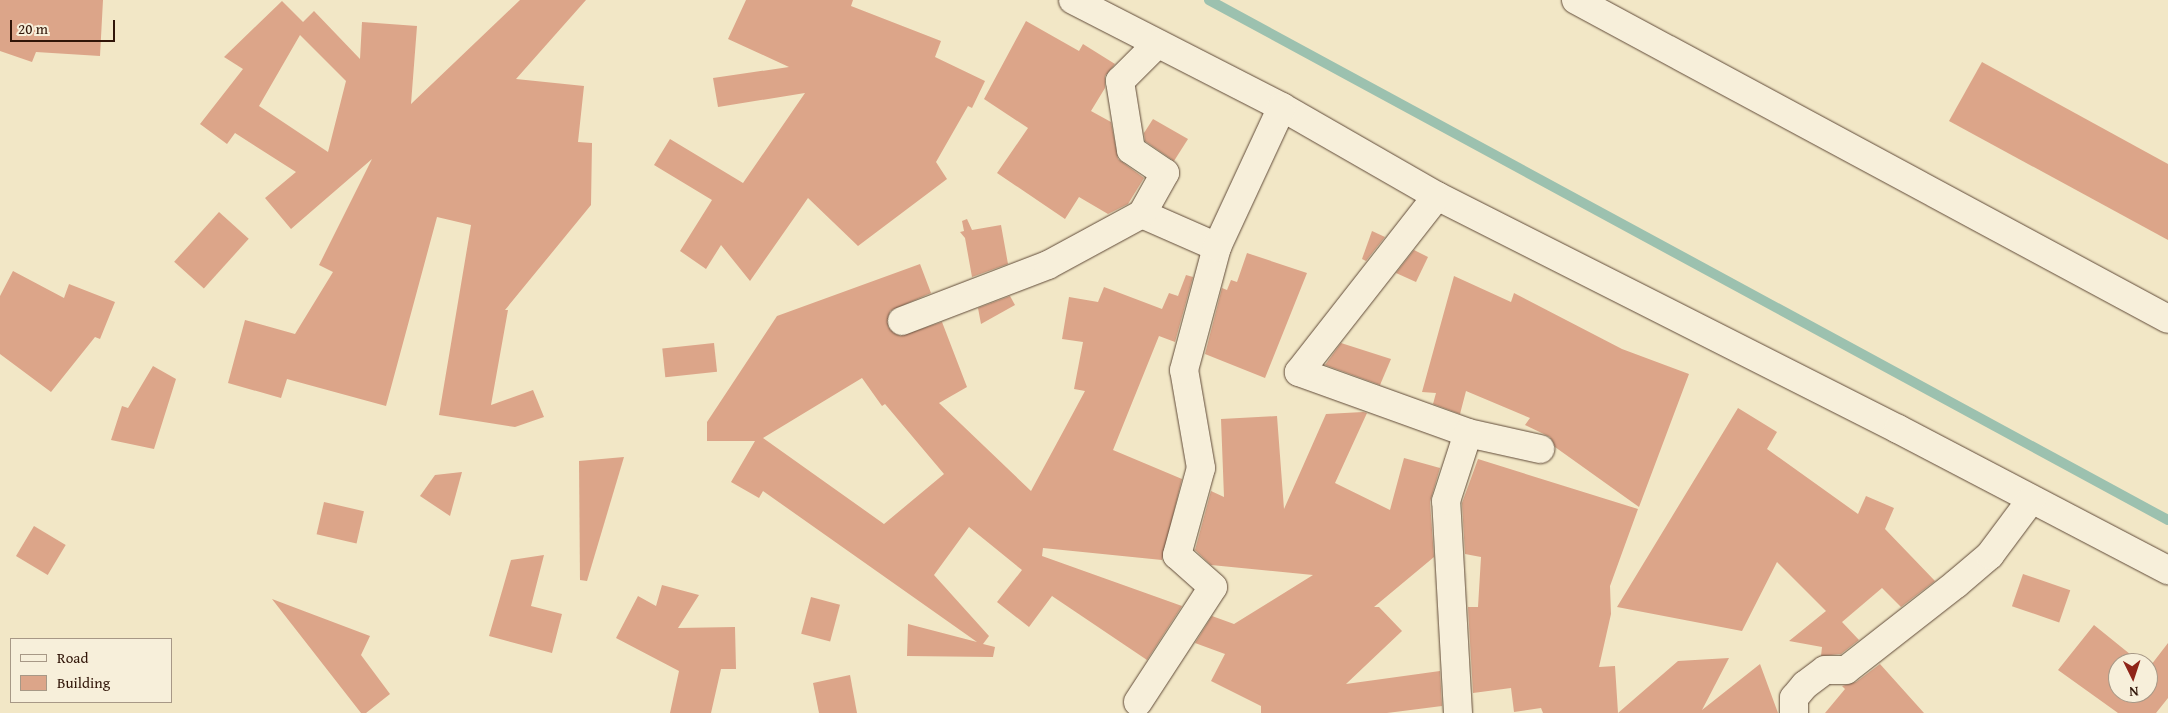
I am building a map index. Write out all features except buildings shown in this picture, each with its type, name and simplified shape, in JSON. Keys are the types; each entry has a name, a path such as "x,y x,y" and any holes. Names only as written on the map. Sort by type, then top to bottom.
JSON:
{"street":[{"path":"1073,0 1282,107 1436,196 1898,429 2168,570"},
{"path":"1576,0 2168,319"},
{"path":"902,321 1048,265 1142,214 1164,173 1131,150 1120,81 1157,44"},
{"path":"1138,702 1213,587 1177,555 1201,468 1184,370 1217,247 1282,107"},
{"path":"1436,196 1299,372 1468,433 1540,449"},
{"path":"1142,214 1217,247"},
{"path":"1458,713 1446,502 1468,433"},
{"path":"1794,713 1794,698 1805,685 1825,670 1846,670 1990,555 2031,500"}],"waterway":[{"path":"1209,0 2168,520"}]}
